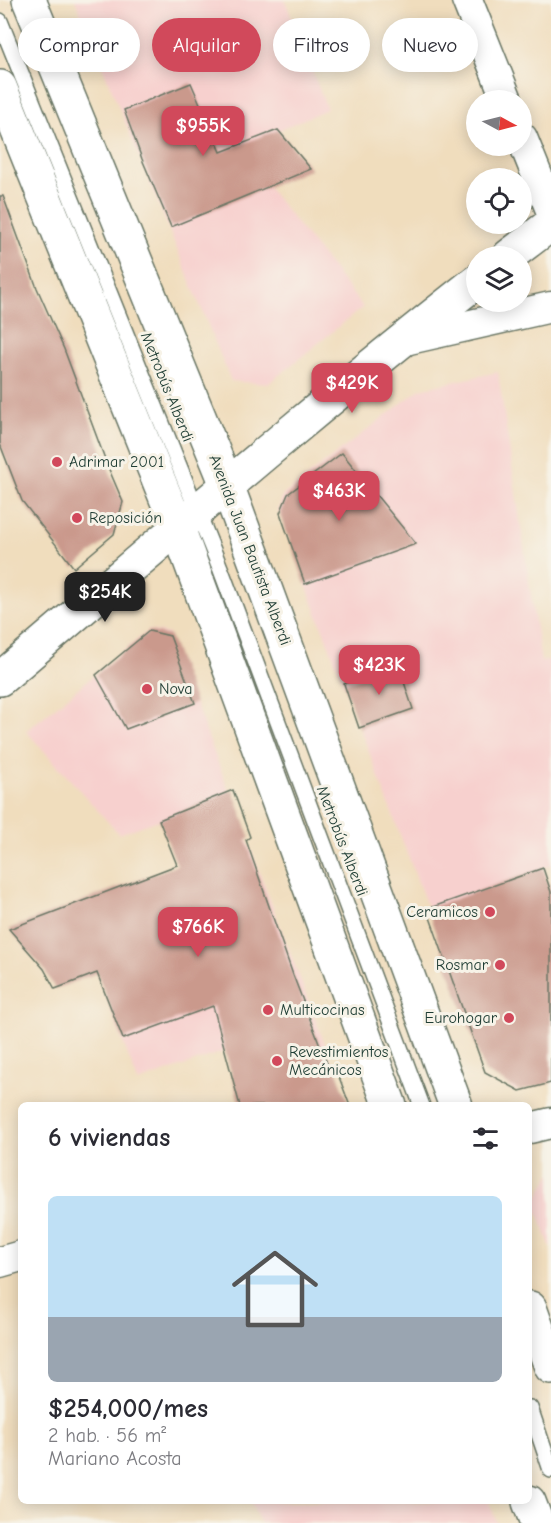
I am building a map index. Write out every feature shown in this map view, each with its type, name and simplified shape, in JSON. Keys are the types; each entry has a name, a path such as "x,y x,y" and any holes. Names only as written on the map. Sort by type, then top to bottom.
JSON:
{"main road":[{"name":"Avenida Juan Bautista Alberdi","path":"29,0 227,485 455,1102"},
{"path":"0,87 188,519 389,1102"},
{"path":"522,246 551,224"},
{"path":"0,679 227,485 400,341 466,290"},
{"path":"532,1314 551,1367"},
{"path":"530,1504 537,1523"}],"street":[{"path":"467,0 503,90"},
{"path":"529,156 551,210"},
{"path":"400,341 551,307"},
{"path":"532,1128 551,1123"},
{"path":"0,1262 18,1257"}],"lane":[{"name":"Metrobús Alberdi","path":"0,21 188,519 420,1102"},
{"path":"532,1414 551,1470"}],"shaded area":[{"path":"75,0 285,0 292,18 273,18 273,72 313,72 327,109 279,130 311,169 268,187 363,307 268,384 231,381 104,72 140,72 140,18 82,18"},
{"path":"498,372 541,662 551,659 551,865 544,868 551,892 551,1082 515,1091 489,1071 278,510 283,495 420,389"},
{"path":"149,630 169,634 347,1102 341,1102 225,1051 138,1082 97,973 55,989 44,969 9,929 177,865 159,820 119,834 26,731"},
{"path":"551,1173 551,1248 534,1203"},
{"path":"252,1504 490,1504 497,1523 260,1523"}],"building":[{"path":"191,83 221,152 278,130 311,169 171,227 124,110"},
{"path":"0,196 3,196 37,288 64,349 123,502 114,534 74,568 22,501 0,444"},
{"path":"342,453 416,544 305,584 280,513 288,494"},
{"name":"Nova","path":"149,631 170,636 195,703 126,729 96,675"},
{"path":"398,664 413,709 359,728 344,684"},
{"path":"233,790 250,837 246,840 293,975 330,1071 336,1069 348,1102 239,1102 213,1006 123,1039 97,973 55,989 44,969 9,929 177,865 159,820"},
{"path":"543,868 551,892 551,1083 520,1091 485,1072 427,909"}],"place":[{"name":"Adrimar 2001","path":"57,462"},
{"name":"Reposición","path":"77,518"},
{"name":"Nova","path":"147,689"},
{"name":"Ceramicos","path":"490,912"},
{"name":"Rosmar","path":"500,965"},
{"name":"Multicocinas","path":"268,1010"},
{"name":"Eurohogar","path":"509,1018"},
{"name":"Revestimientos Mecánicos","path":"277,1061"}]}
